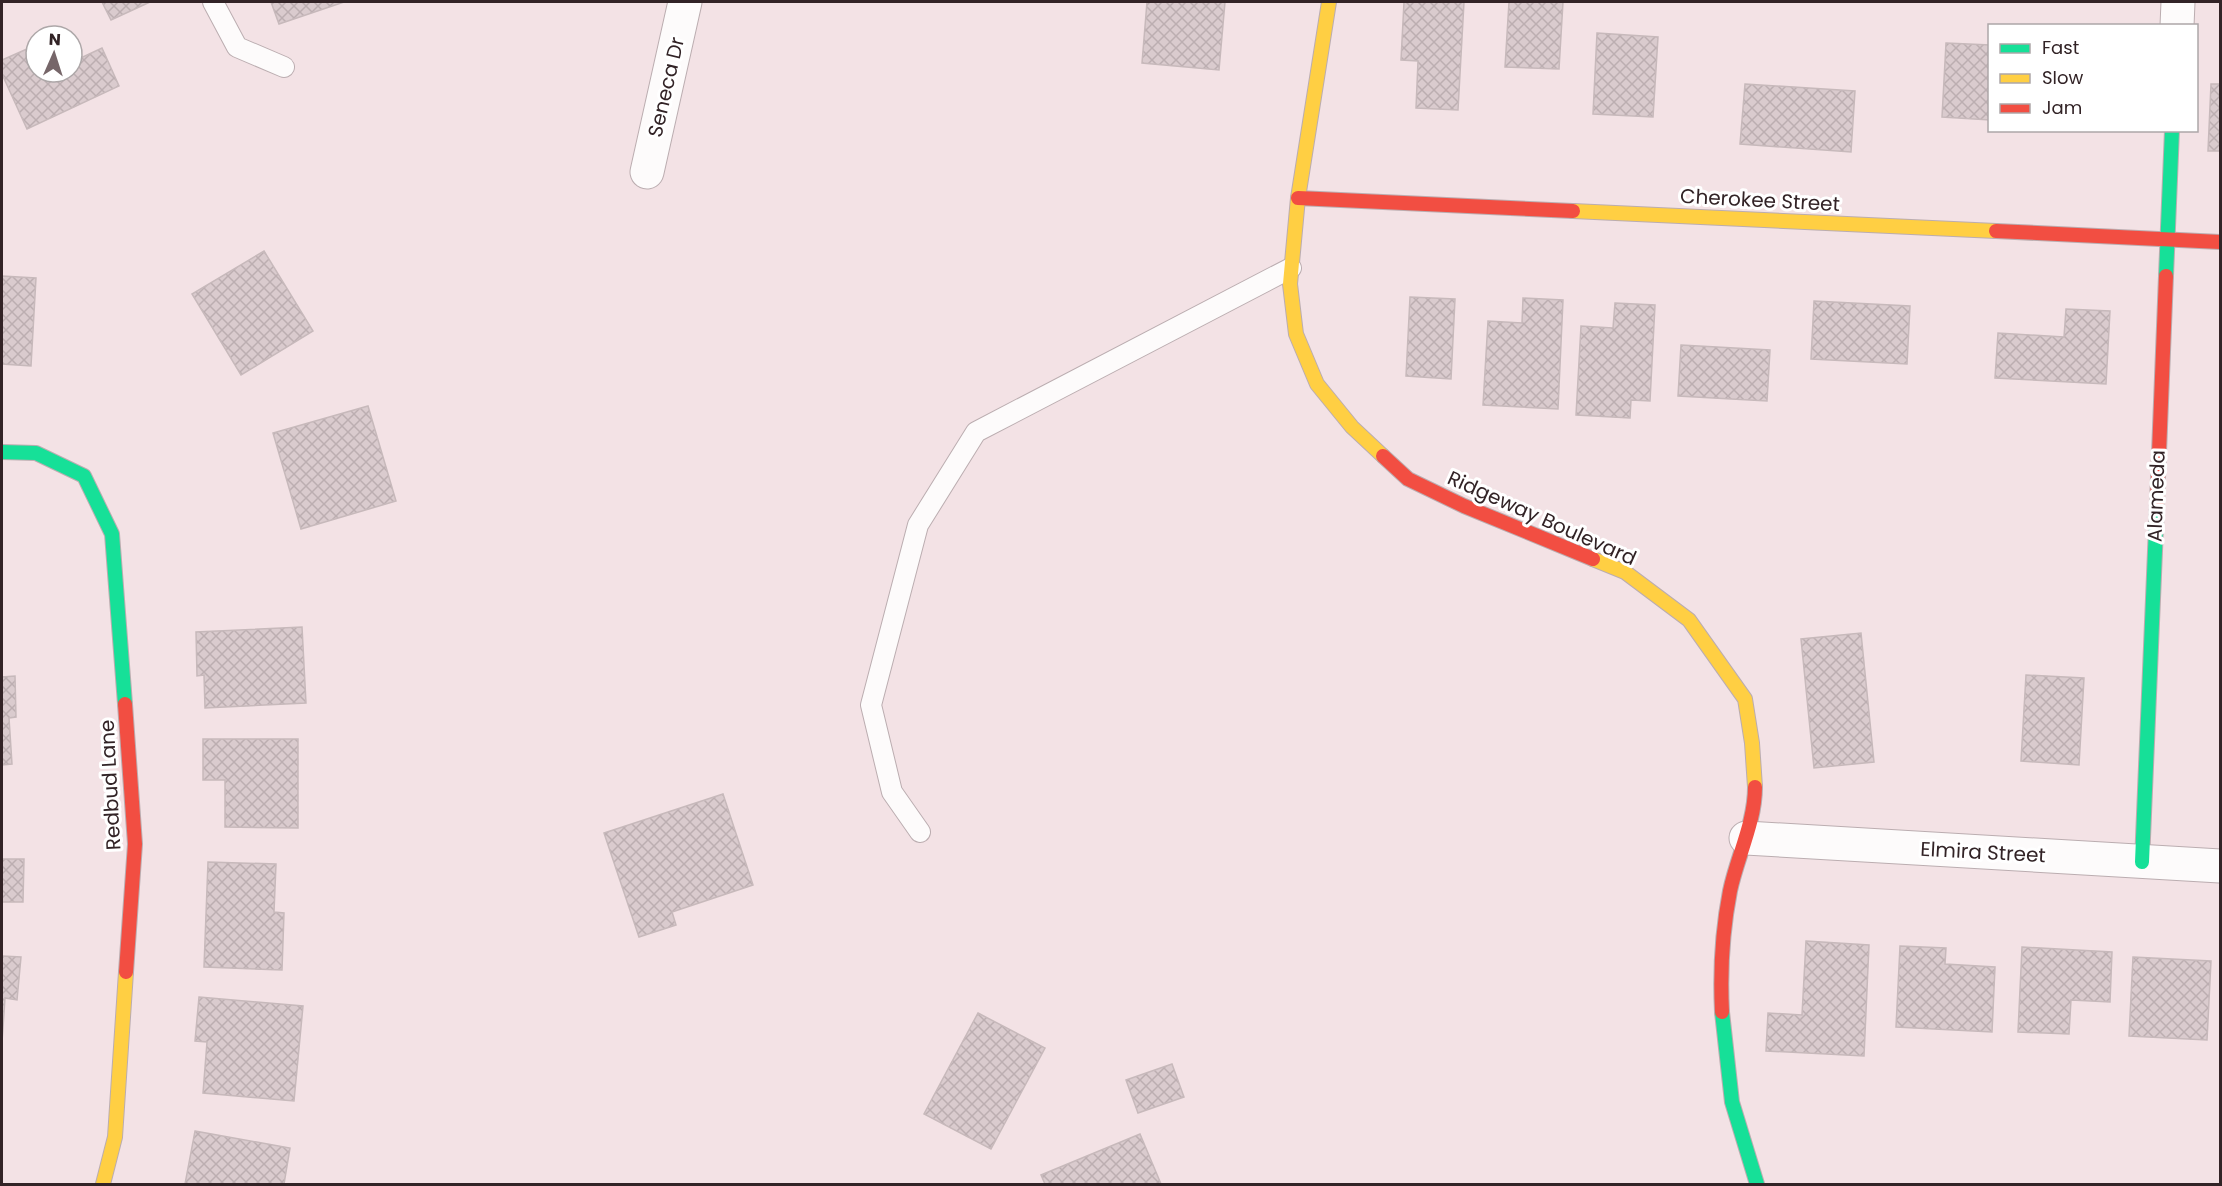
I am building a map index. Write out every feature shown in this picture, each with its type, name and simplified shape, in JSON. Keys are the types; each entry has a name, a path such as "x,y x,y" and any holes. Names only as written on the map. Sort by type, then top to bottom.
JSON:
{"street":[{"name":"Seneca Dr","path":"647,172 685,2"},
{"name":"Ridgeway Boulevard","path":"1329,2 1298,198 1290,284 1296,334 1317,384 1352,427 1408,479 1464,506 1625,572 1689,620 1744,699 1752,743 1755,791 1746,838 1730,890 1721,953 1722,1011 1732,1102 1757,1185"},
{"path":"2177,24 2178,2"},
{"name":"Alameda","path":"2142,862 2172,132"},
{"name":"Cherokee Street","path":"1298,198 2220,242"},
{"name":"Redbud Lane","path":"2,452 36,453 84,476 112,534 135,844 115,1137 103,1185"},
{"name":"Elmira Street","path":"1746,838 2220,866"}],"lane":[{"path":"213,2 237,47 284,67"},
{"path":"920,832 892,792 871,705 918,525 976,432 1291,267"}],"building":[{"path":"102,2 150,2 111,20"},
{"path":"271,2 344,2 279,24"},
{"path":"1147,2 1225,2 1219,70 1142,63"},
{"path":"1404,2 1464,2 1458,110 1416,108 1418,61 1401,60"},
{"path":"1509,2 1563,2 1559,69 1505,67"},
{"path":"1597,33 1658,37 1653,117 1593,114"},
{"path":"1946,43 1988,45 1988,120 1942,117"},
{"path":"102,48 119,86 27,129 2,74 2,60 24,50 24,84 84,84 84,56"},
{"path":"1745,84 1855,91 1851,152 1740,144"},
{"path":"2211,84 2220,84 2220,151 2208,151"},
{"path":"264,251 313,331 241,375 192,294"},
{"path":"2,276 36,278 31,366 2,364"},
{"path":"1410,297 1455,299 1451,379 1406,376"},
{"path":"1523,298 1563,300 1558,409 1483,405 1488,321 1522,323"},
{"path":"1814,301 1910,306 1907,364 1811,359"},
{"path":"1615,303 1655,305 1650,401 1631,400 1630,418 1576,415 1581,326 1613,328"},
{"path":"2066,309 2110,311 2106,384 1995,378 1998,333 2064,337"},
{"path":"1681,345 1770,350 1767,401 1678,396"},
{"path":"368,406 396,501 301,529 273,433"},
{"path":"302,627 306,703 205,708 204,675 197,676 196,632"},
{"path":"1861,633 1874,762 1814,768 1801,639"},
{"path":"2026,675 2084,678 2079,765 2021,761"},
{"path":"15,676 16,717 9,718 12,764 2,765 2,677"},
{"path":"203,739 298,739 298,828 225,827 225,780 203,780"},
{"path":"723,794 753,885 672,912 676,925 639,937 604,833"},
{"path":"2,859 24,859 23,902 2,902"},
{"path":"208,862 276,864 274,912 284,913 282,970 204,967"},
{"path":"1806,941 1869,945 1864,1056 1766,1051 1768,1013 1802,1015"},
{"path":"1900,946 1946,948 1945,964 1995,967 1992,1032 1896,1027"},
{"path":"2022,947 2112,952 2110,1002 2071,1000 2069,1034 2018,1032"},
{"path":"2,956 21,957 17,1000 5,998 2,1042"},
{"path":"2133,957 2211,961 2207,1040 2129,1036"},
{"path":"199,997 303,1006 294,1101 203,1093 207,1042 195,1041"},
{"path":"978,1013 1045,1048 991,1149 924,1114"},
{"path":"1172,1064 1184,1097 1138,1113 1126,1080"},
{"path":"195,1131 290,1148 284,1184 185,1184"},
{"path":"1140,1134 1161,1184 1045,1184 1041,1175"}],"traffic: fast":[{"path":"2166,276 2172,132"},
{"path":"2,452 36,453 84,476 112,534 125,704"},
{"path":"2142,862 2157,503"},
{"path":"1722,1012 1732,1102 1757,1184"}],"traffic: slow":[{"path":"1329,2 1298,198 1290,284 1296,334 1317,384 1352,427 1383,456"},
{"path":"1573,211 1996,231"},
{"path":"1593,559 1625,572 1689,620 1745,699 1752,743 1755,787"},
{"path":"103,1184 115,1137 126,972"}],"traffic: jam":[{"path":"1298,198 1573,211"},
{"path":"1996,231 2220,242"},
{"path":"2157,503 2166,276"},
{"path":"1383,456 1408,479 1464,506 1593,559"},
{"path":"125,704 135,844 126,972"},
{"path":"1722,1012 1722,952 1727,906 1752,814 1755,787"}]}
